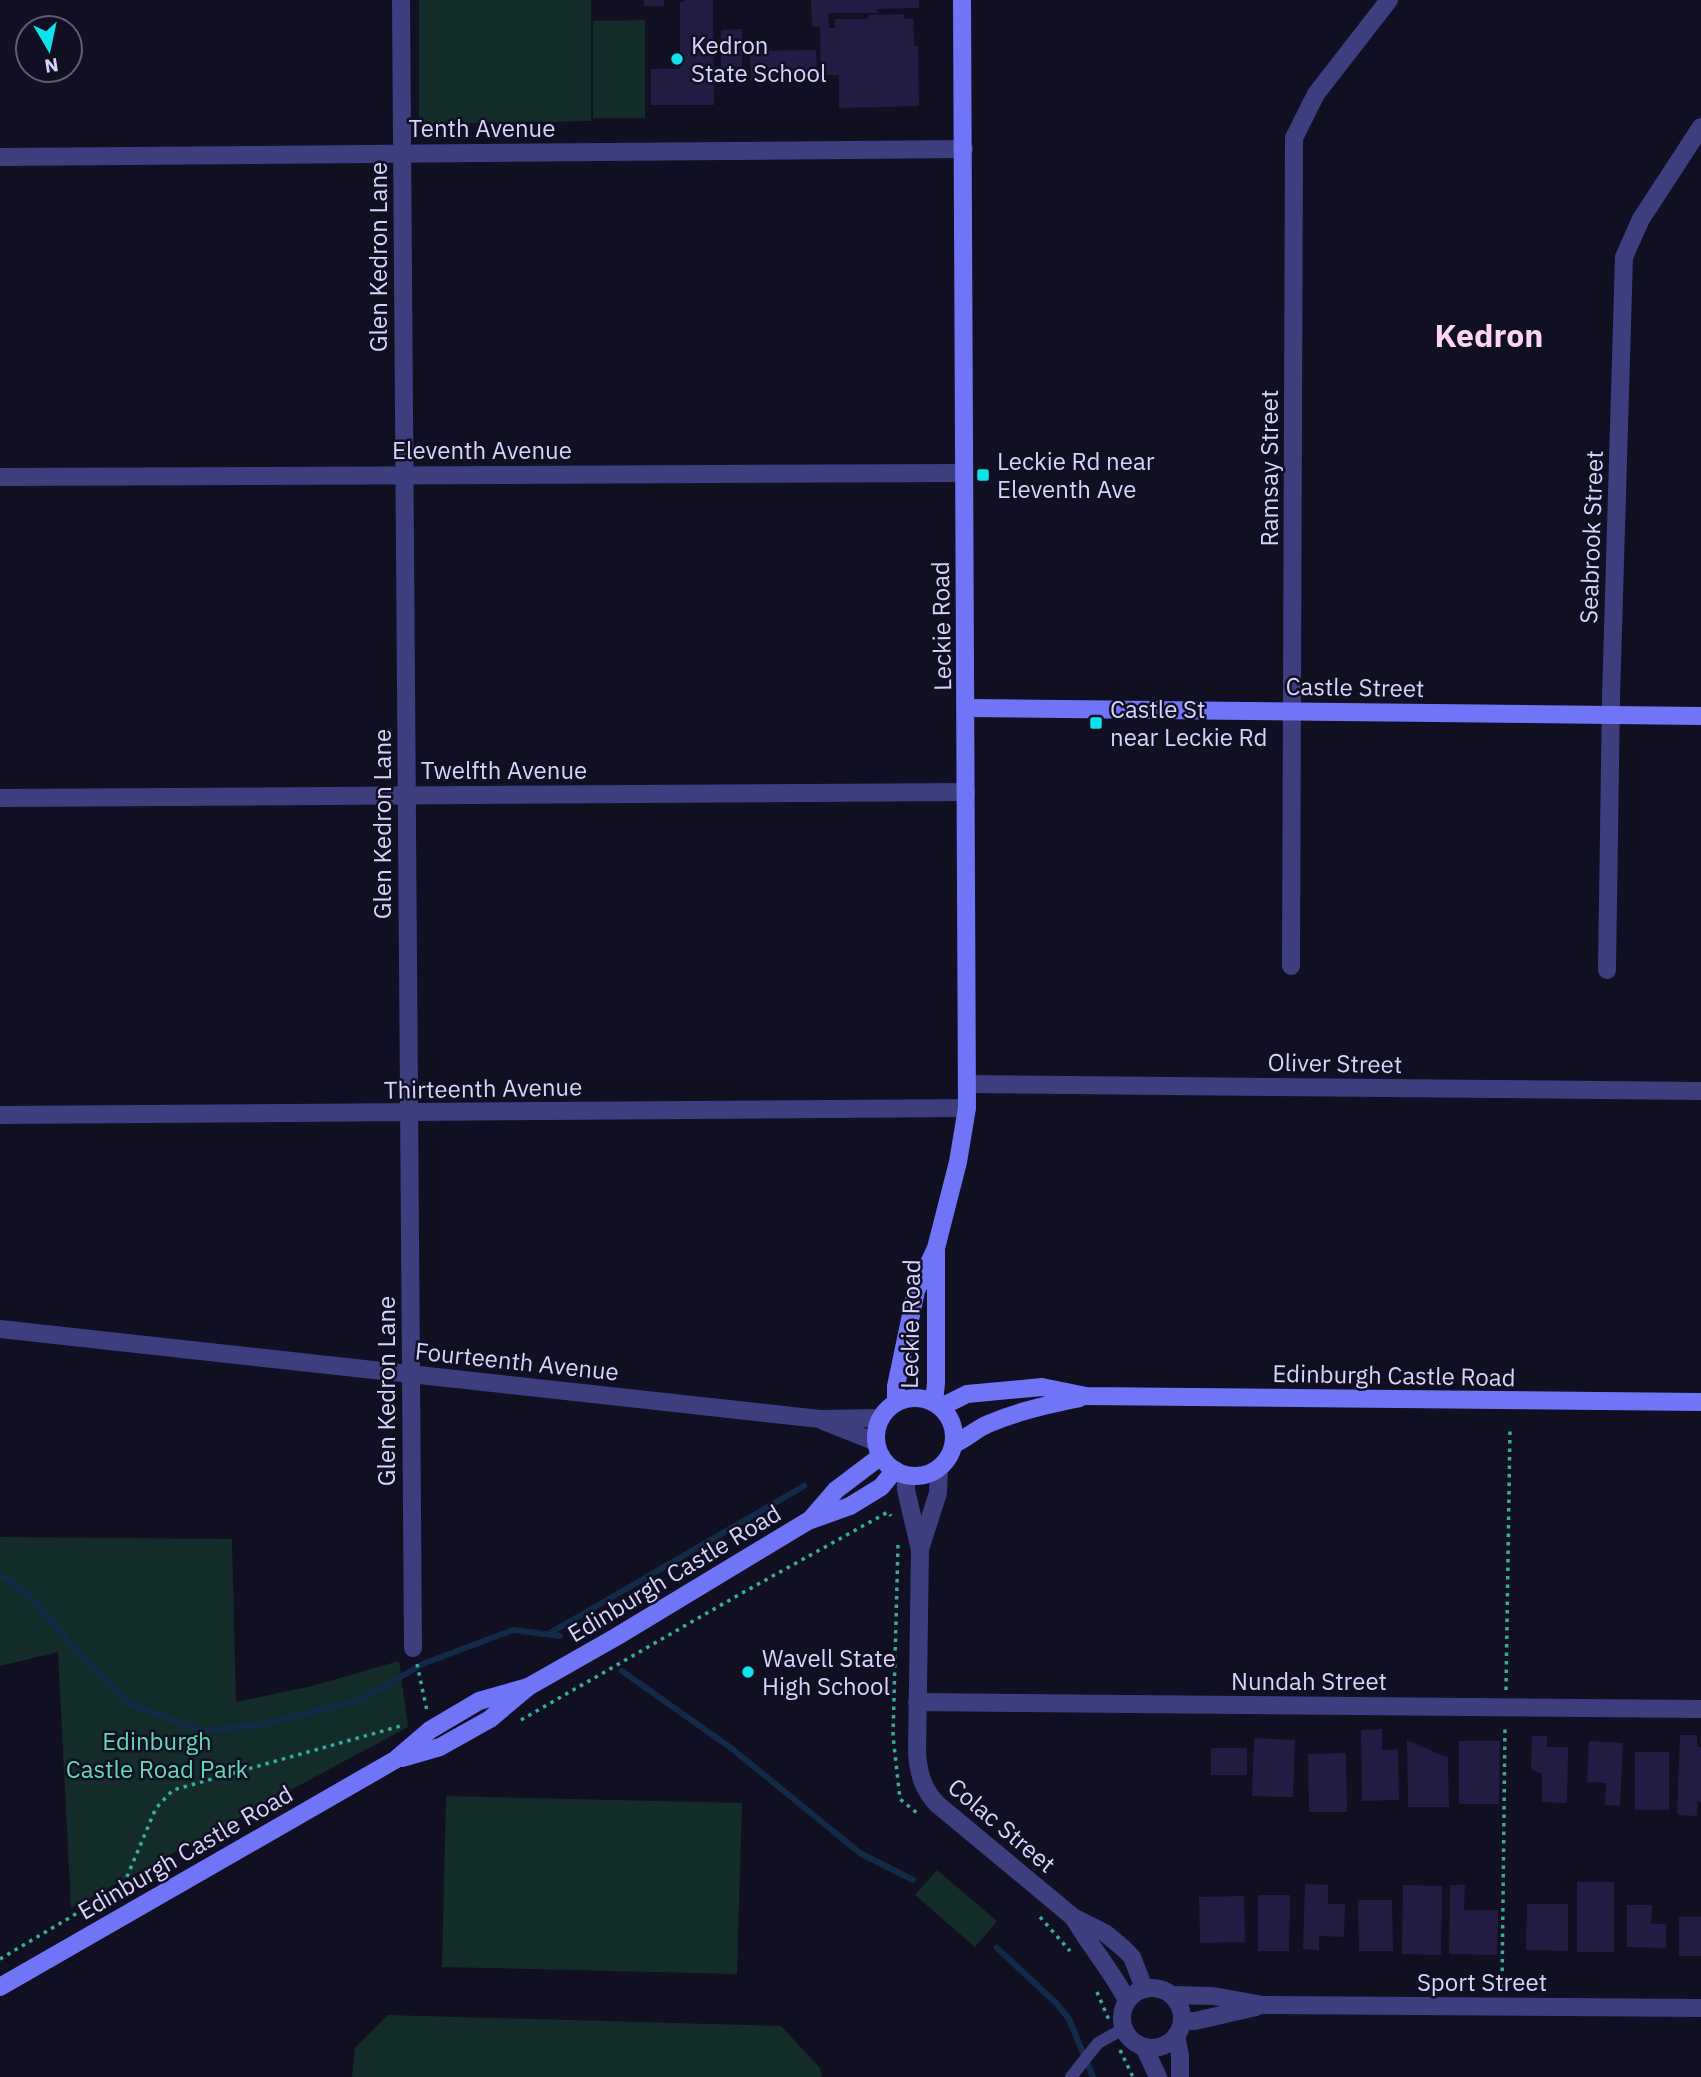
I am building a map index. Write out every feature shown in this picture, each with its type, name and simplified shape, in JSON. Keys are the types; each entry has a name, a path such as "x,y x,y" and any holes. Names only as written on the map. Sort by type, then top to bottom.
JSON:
{"street":[{"name":"Glen Kedron Lane","path":"401,0 413,1648"},
{"name":"Leckie Road","path":"896,1402 896,1385 916,1291 936,1248 958,1162 967,1108 962,0"},
{"name":"Ramsay Street","path":"1291,966 1294,138 1316,94 1389,0"},
{"name":"Seabrook Street","path":"1607,970 1611,714 1624,257 1641,219 1701,127"},
{"name":"Tenth Avenue","path":"0,157 964,149"},
{"name":"Eleventh Avenue","path":"0,477 964,473"},
{"name":"Castle Street","path":"967,708 1701,716"},
{"name":"Twelfth Avenue","path":"0,798 966,792"},
{"name":"Oliver Street","path":"968,1084 1701,1091"},
{"name":"Thirteenth Avenue","path":"0,1115 967,1108"},
{"name":"Leckie Road","path":"936,1248 937,1404"},
{"name":"Fourteenth Avenue","path":"0,1329 820,1419 881,1418"},
{"name":"Edinburgh Castle Road","path":"937,1404 967,1394 1042,1387 1086,1396 1701,1402"},
{"name":"Edinburgh Castle Road","path":"954,1444 984,1426 1024,1410 1086,1396"},
{"path":"921,1398 937,1404 952,1423 954,1444 946,1461 939,1468 918,1476 900,1472 878,1449 876,1430 881,1418 896,1402 921,1398"},
{"name":"Fourteenth Avenue","path":"820,1419 878,1449"},
{"name":"Edinburgh Castle Road","path":"808,1521 878,1449"},
{"name":"Colac Street","path":"920,1550 938,1493 939,1468"},
{"name":"Edinburgh Castle Road","path":"0,1987 395,1760 440,1747 490,1719 528,1686 616,1637 808,1521 850,1506 900,1472"},
{"name":"Colac Street","path":"900,1472 920,1550 918,1770 924,1788 929,1796 1073,1917 1105,1933 1124,1948 1132,1957 1144,1988"},
{"name":"Nundah Street","path":"917,1702 1701,1709"},
{"name":"Colac Street","path":"1073,1917 1090,1947 1110,1969 1126,2000"},
{"path":"1158,2077 1144,2047 1118,2032 1126,2000 1144,1988 1164,1990 1173,1995 1179,2003 1180,2077"},
{"name":"Sport Street","path":"1173,1995 1213,1996 1263,2006 1701,2008"},
{"name":"Sport Street","path":"1179,2029 1195,2021 1263,2006"},
{"path":"1144,2047 1162,2046 1179,2029"}],"lane":[{"path":"1071,2077 1098,2043 1118,2032"}],"path":[{"path":"520,1721 888,1512 893,1519"},
{"path":"898,1540 893,1736 900,1799 919,1814"},
{"path":"413,1648 427,1711"},
{"path":"418,1717 437,1708"},
{"path":"0,1959 123,1886 156,1808 173,1790 399,1728 408,1723"},
{"path":"1039,1916 1075,1957"},
{"path":"1096,1989 1118,2032 1133,2077"}],"green space":[{"path":"419,0 591,0 591,121 419,124"},
{"path":"645,20 645,118 593,118 593,21"},
{"name":"Edinburgh Castle Road Park","path":"0,1537 232,1539 236,1702 312,1686 399,1661 408,1727 71,1908 58,1652 0,1666"},
{"path":"446,1796 742,1803 737,1974 442,1967"},
{"path":"937,1870 997,1921 975,1947 915,1895"},
{"path":"388,2015 781,2026 820,2068 822,2077 352,2077 355,2048"}],"building":[{"path":"644,0 664,0 664,6 644,6"},
{"path":"713,0 714,105 651,105 651,69 680,69 680,2"},
{"path":"811,0 919,0 919,8 877,9 877,13 828,13 829,28 835,28 835,19 868,19 868,15 904,14 904,19 913,18 914,46 918,46 919,106 839,108 839,75 821,75 820,27 812,27"},
{"path":"742,29 742,69 721,69 721,30"},
{"path":"816,50 817,79 751,81 750,51"},
{"path":"1382,1729 1382,1750 1398,1749 1399,1800 1362,1801 1361,1730"},
{"path":"1680,1735 1697,1735 1697,1747 1701,1747 1701,1802 1698,1802 1697,1816 1677,1815"},
{"path":"1532,1736 1547,1736 1547,1747 1568,1747 1567,1803 1542,1802 1542,1774 1531,1769"},
{"path":"1254,1738 1295,1740 1293,1797 1252,1796"},
{"path":"1407,1740 1448,1758 1449,1807 1408,1807"},
{"path":"1459,1741 1500,1741 1499,1804 1459,1804"},
{"path":"1589,1741 1623,1743 1620,1806 1605,1805 1606,1783 1587,1782"},
{"path":"1211,1748 1247,1748 1247,1775 1211,1775"},
{"path":"1635,1752 1669,1752 1669,1810 1635,1810"},
{"path":"1346,1753 1347,1812 1309,1812 1308,1754"},
{"path":"1577,1882 1614,1882 1614,1952 1577,1952"},
{"path":"1305,1884 1328,1885 1328,1904 1345,1904 1344,1937 1319,1936 1319,1950 1303,1949"},
{"path":"1403,1885 1442,1886 1441,1955 1402,1954"},
{"path":"1450,1885 1465,1885 1464,1910 1498,1910 1497,1955 1449,1954"},
{"path":"1258,1895 1290,1895 1289,1951 1258,1951"},
{"path":"1244,1896 1245,1942 1200,1943 1199,1897"},
{"path":"1358,1900 1392,1900 1393,1951 1359,1951"},
{"path":"1527,1904 1568,1904 1568,1951 1526,1950"},
{"path":"1627,1905 1652,1905 1651,1924 1666,1924 1666,1948 1627,1947"},
{"path":"1679,1917 1701,1917 1701,1956 1679,1956"}],"waterway":[{"path":"550,1633 804,1486"},
{"path":"0,1575 38,1605 72,1645 133,1706 203,1731 265,1724 360,1700 425,1663 513,1630 560,1636"},
{"path":"622,1671 731,1748 860,1853 913,1880"},
{"path":"997,1948 1056,2003 1069,2019 1093,2077"}],"place":[{"name":"Kedron State School","path":"677,59"},
{"name":"Leckie Rd near Eleventh Ave","path":"983,475"},
{"name":"Castle St near Leckie Rd","path":"1096,723"},
{"name":"Wavell State High School","path":"748,1672"}],"district":[{"name":"Kedron","path":"1489,335"}]}
